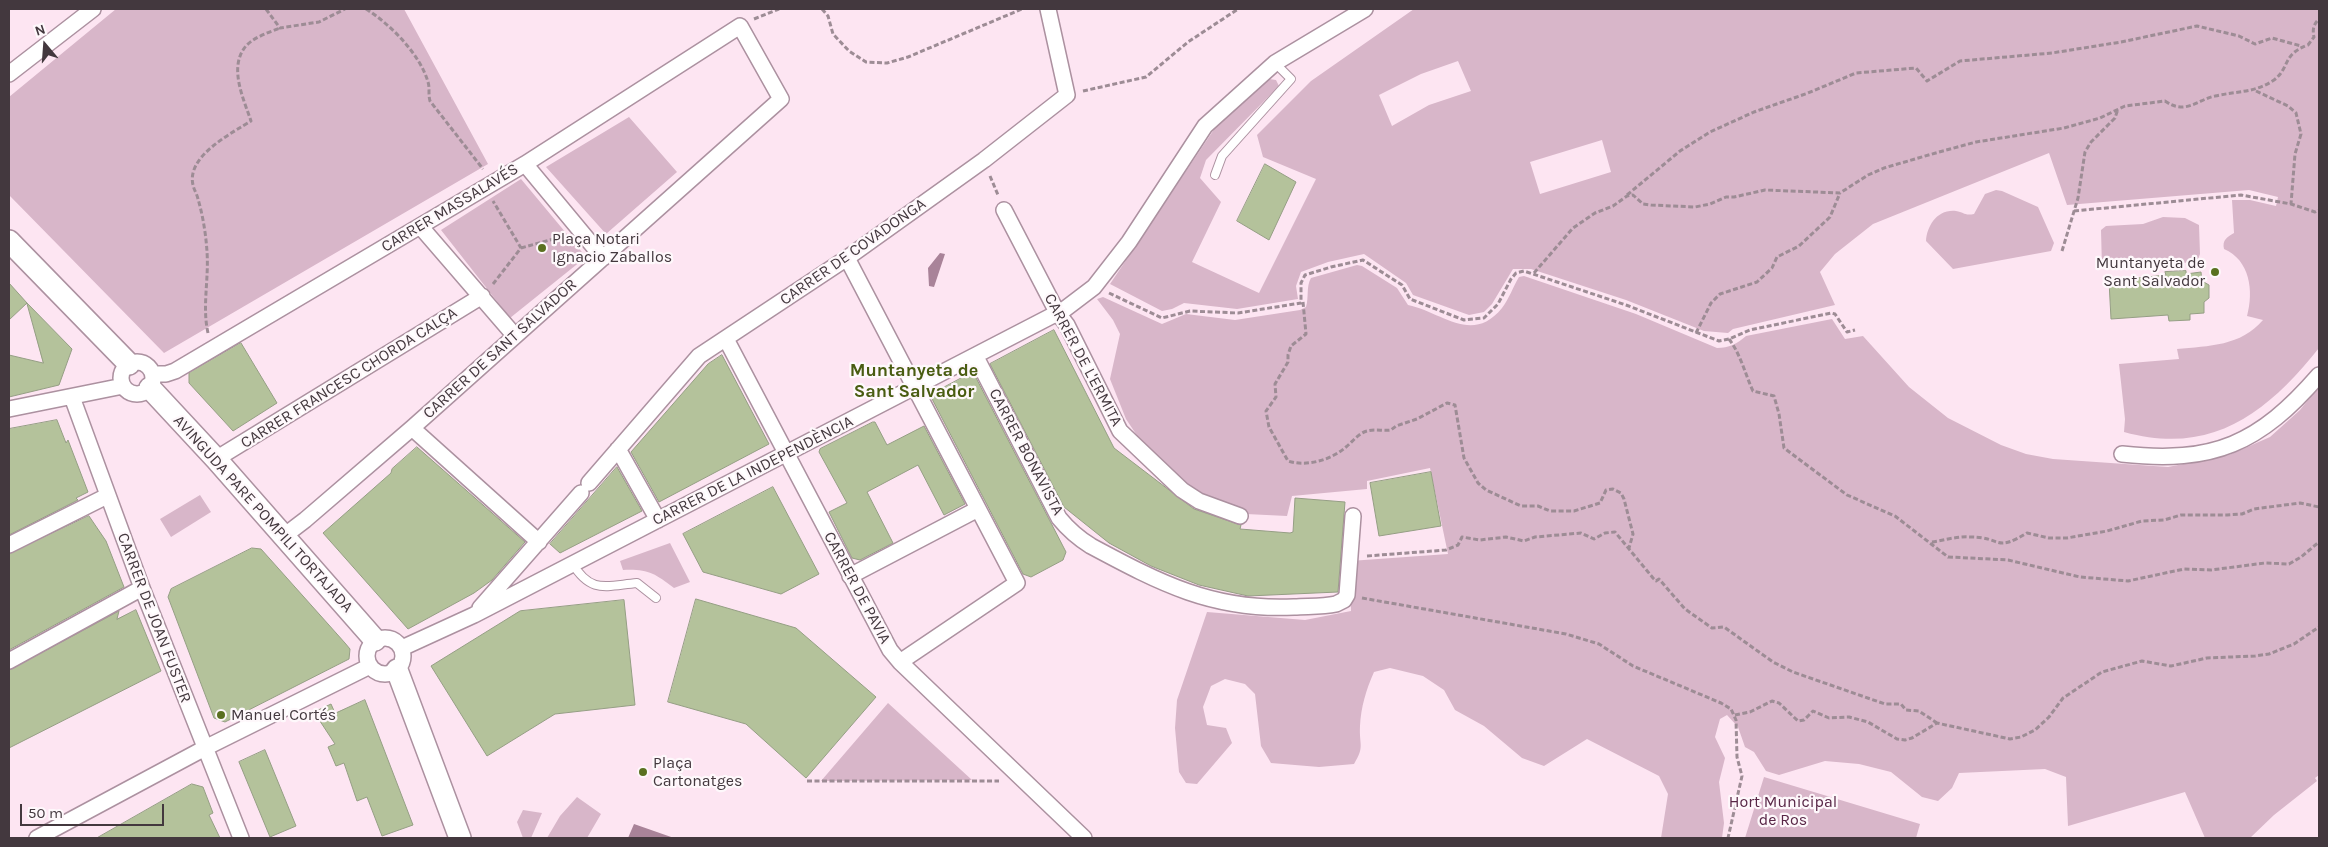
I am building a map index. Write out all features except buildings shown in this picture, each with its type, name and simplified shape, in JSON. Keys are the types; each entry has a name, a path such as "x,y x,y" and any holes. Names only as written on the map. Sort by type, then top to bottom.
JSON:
{"street":[{"path":"9,74 94,9"},
{"path":"1048,9 1067,95"},
{"name":"CARRER DE LA INDEPENDÈNCIA","path":"402,648 474,615 976,357 1065,309 1094,287 1129,242 1205,126 1275,64 1365,9"},
{"name":"CARRER MASSALAVÉS","path":"151,381 175,371 420,226 491,190 525,164 740,26"},
{"name":"CARRER DE SANT SALVADOR","path":"284,536 412,428 678,193 781,99 740,26"},
{"name":"CARRER DE COVADONGA","path":"474,615 699,356 847,258 984,160 1067,95"},
{"path":"525,164 603,258"},
{"name":"CARRER DE L'ERMITA","path":"1004,210 1057,312 1067,325 1120,431 1182,490 1199,501 1240,516"},
{"path":"420,226 485,293 515,336"},
{"path":"9,241 129,364 144,364 151,381 141,394 131,393 123,386 122,376 129,364"},
{"path":"847,258 1017,583 900,662"},
{"name":"CARRER FRANCESC CHORDA CALÇA","path":"216,459 485,293"},
{"name":"CARRER DE PAVIA","path":"726,338 882,638 900,662 1084,838"},
{"name":"CARRER BONAVISTA","path":"976,357 1059,518 1078,538 1161,582 1194,595 1224,603 1262,607 1329,605 1344,600 1347,595"},
{"path":"2122,454 2150,457 2196,455 2243,440 2265,428 2286,412 2319,375"},
{"name":"AVINGUDA PARE POMPILI TORTAJADA","path":"151,381 216,459 375,640"},
{"path":"9,409 123,386"},
{"name":"CARRER DE JOAN FUSTER","path":"72,397 142,588 241,838"},
{"path":"412,428 539,542"},
{"path":"618,449 658,520"},
{"path":"9,545 107,496"},
{"path":"850,576 978,509"},
{"path":"1347,595 1352,516"},
{"path":"9,660 142,588"},
{"path":"381,638 393,639 402,648 403,660 397,670 385,674 374,670 370,666 367,655 371,644 375,640 381,638"},
{"path":"43,837 205,748 370,666"},
{"path":"397,670 460,838"}],"lane":[{"path":"1215,175 1222,156 1292,79 1275,64"},
{"path":"572,563 582,578 598,587 637,583 656,598"}],"path":[{"path":"266,9 280,28"},
{"path":"208,334 205,321 208,274 207,250 198,199 192,183 196,168 210,146 251,121 238,80 243,50 260,36 280,28 319,22 345,9"},
{"path":"366,9 399,34 425,74 429,84 430,101 480,164 491,190 522,248"},
{"path":"740,26 779,9"},
{"path":"822,9 828,16 833,34 849,51 866,62 887,63 916,54 1022,9"},
{"path":"1067,95 1146,77 1188,42 1238,9"},
{"path":"1696,333 1711,303 1720,294 1756,282 1772,268 1777,257 1799,246 1830,217 1840,193 1868,175 1884,168 1976,142 2064,128 2100,118 2125,106 2165,101 2172,106 2191,106 2214,96 2255,91 2276,78 2291,54 2311,41 2314,37 2312,30 2319,18"},
{"path":"1534,273 1572,228 1595,213 1613,206 1680,151 1710,132 1754,112 1856,74 1916,68 1927,81 1960,60 2052,53 2121,42 2198,26 2239,36 2255,44 2272,38 2303,47"},
{"path":"2255,91 2288,106 2296,113 2301,134 2295,154 2291,204"},
{"path":"2062,251 2074,211 2085,152 2091,142 2115,118 2118,108"},
{"path":"984,160 1004,210"},
{"path":"1627,196 1633,195 1643,204 1695,208 1726,197 1765,190 1840,193"},
{"path":"2074,211 2241,195 2291,204 2315,212 2319,210"},
{"path":"485,293 522,248 570,234"},
{"path":"1629,549 1633,534 1628,510 1621,492 1613,488 1606,490 1600,503 1574,511 1550,510 1538,506 1521,506 1486,490 1478,483 1464,458 1455,405 1447,403 1391,430 1369,430 1355,438 1340,452 1328,458 1311,462 1295,463 1288,461 1270,427 1266,411 1276,397 1275,384 1288,362 1291,346 1306,334 1303,302 1301,303 1301,283 1306,275 1332,266 1363,260 1402,286 1410,299 1464,320 1484,318 1491,312 1516,273 1534,273 1626,305 1719,341 1750,330 1831,313 1835,314 1847,332 1855,330"},
{"path":"1094,287 1162,318 1190,311 1238,313 1301,303"},
{"path":"1729,339 1738,352 1743,370 1753,391 1774,396 1779,414 1784,448 1847,495 1895,516 1948,557 2008,560 2080,577 2128,581 2184,569 2211,570 2265,563 2289,564 2319,542"},
{"path":"1931,542 1974,537 2008,544 2027,533 2049,538 2067,538 2100,533 2142,521 2164,520 2180,515 2234,515 2254,509 2300,503 2319,507"},
{"path":"1349,555 1378,556 1446,550 1458,545 1458,540 1462,537 1480,540 1506,537 1524,540 1535,537 1581,533 1594,539 1609,532 1619,536 1653,578 1659,580 1685,609 1712,628 1724,627 1773,662 1793,672 1885,704 1901,704 1906,710 1919,711 1937,723 2010,739 2021,737 2034,730 2049,717 2063,698 2102,672 2129,663 2142,661 2171,666 2207,658 2262,655 2294,644 2319,628"},
{"path":"1347,595 1566,634 1587,640 1599,644 1633,666 1721,703 1735,715 1737,757 1742,776 1728,838"},
{"path":"1735,715 1750,712 1772,701 1780,703 1798,721 1804,720 1813,711 1828,718 1849,717 1868,722 1897,739 1905,740 1912,738 1937,723"},
{"path":"807,781 1025,782"}],"green space":[{"path":"116,9 404,9 488,164 164,353 9,195 9,97"},
{"path":"1414,9 2319,9 2319,348 2279,392 2257,410 2235,424 2210,433 2184,438 2155,438 2124,432 2125,419 2119,364 2179,359 2177,349 2235,340 2254,329 2263,320 2247,316 2250,297 2248,277 2240,261 2224,249 2224,241 2234,233 2232,200 2250,200 2276,206 2278,197 2249,190 2067,205 2049,153 1873,224 1835,254 1820,272 1835,305 1733,329 1728,333 1704,331 1626,300 1531,269 1513,269 1492,304 1484,312 1469,315 1413,295 1406,283 1364,254 1328,262 1301,272 1296,286 1298,299 1237,309 1184,303 1172,309 1162,311 1110,284 1215,128 1269,79 1276,80 1279,86 1206,160 1200,178 1221,202 1192,262 1259,293 1316,179 1263,157 1257,135 1311,81","holes":["1458,61 1471,91 1429,105 1392,126 1379,95 1421,74","1602,140 1611,172 1540,194 1530,162"]},
{"path":"629,117 677,172 606,234 546,167"},
{"path":"521,179 586,257 510,318 441,230"},
{"path":"1996,190 2038,207 2054,243 2051,251 1953,269 1926,241 1931,224 1938,216 1949,211 1968,215 1974,214 1985,194"},
{"path":"2163,217 2185,218 2199,225 2200,254 2197,262 2102,268 2101,230 2106,226 2143,224"},
{"path":"1357,265 1362,266 1397,288 1408,305 1456,323 1468,325 1479,324 1491,319 1502,308 1519,277 1524,276 1636,314 1717,348 1733,345 1746,336 1832,319 1845,339 1863,336 1909,387 1948,418 2001,445 2026,454 2053,459 2168,467 2229,455 2270,437 2300,410 2319,386 2319,775 2315,778 2317,781 2274,815 2250,838 2205,838 2185,792 2068,826 2066,777 2045,769 1959,773 1952,788 1938,801 1922,797 1891,772 1859,764 1825,761 1779,775 1766,771 1754,752 1745,747 1738,727 1727,715 1720,719 1715,737 1725,758 1719,782 1724,823 1722,838 1661,838 1668,794 1659,776 1587,739 1544,766 1522,758 1484,726 1455,710 1444,690 1423,676 1390,668 1374,672 1369,685 1361,719 1361,746 1354,764 1319,767 1271,763 1261,746 1255,694 1245,684 1225,679 1211,686 1203,707 1207,725 1226,728 1232,743 1197,784 1186,783 1179,772 1175,728 1177,700 1207,612 1305,620 1351,611 1350,561 1448,554 1430,468 1367,481 1367,489 1292,496 1287,516 1246,514 1200,498 1150,455 1126,419 1110,379 1120,334 1113,320 1097,299 1103,297 1162,324 1186,314 1235,320 1300,310 1306,307 1311,278"},
{"path":"200,495 211,512 171,537 160,519"},
{"path":"670,543 690,582 674,588 645,571 623,570 620,561"},
{"path":"888,703 972,780 821,781"},
{"name":"Hort Municipal de Ros","path":"1764,777 1920,824 1916,838 1745,838"},
{"path":"577,797 601,814 587,838 547,838 560,816"},
{"path":"523,810 542,813 531,838 523,838 517,822"}],"shaded area":[{"path":"940,253 945,254 934,287 929,286 928,268"},
{"path":"634,824 674,838 628,838"}],"place":[{"name":"Plaça Notari Ignacio Zaballos","path":"542,248"},
{"name":"Muntanyeta de Sant Salvador","path":"2215,272"},
{"name":"Manuel Cortés","path":"221,715"},
{"name":"Plaça Cartonatges","path":"643,772"}],"district":[{"name":"Muntanyeta de Sant Salvador","path":"914,381"}]}
